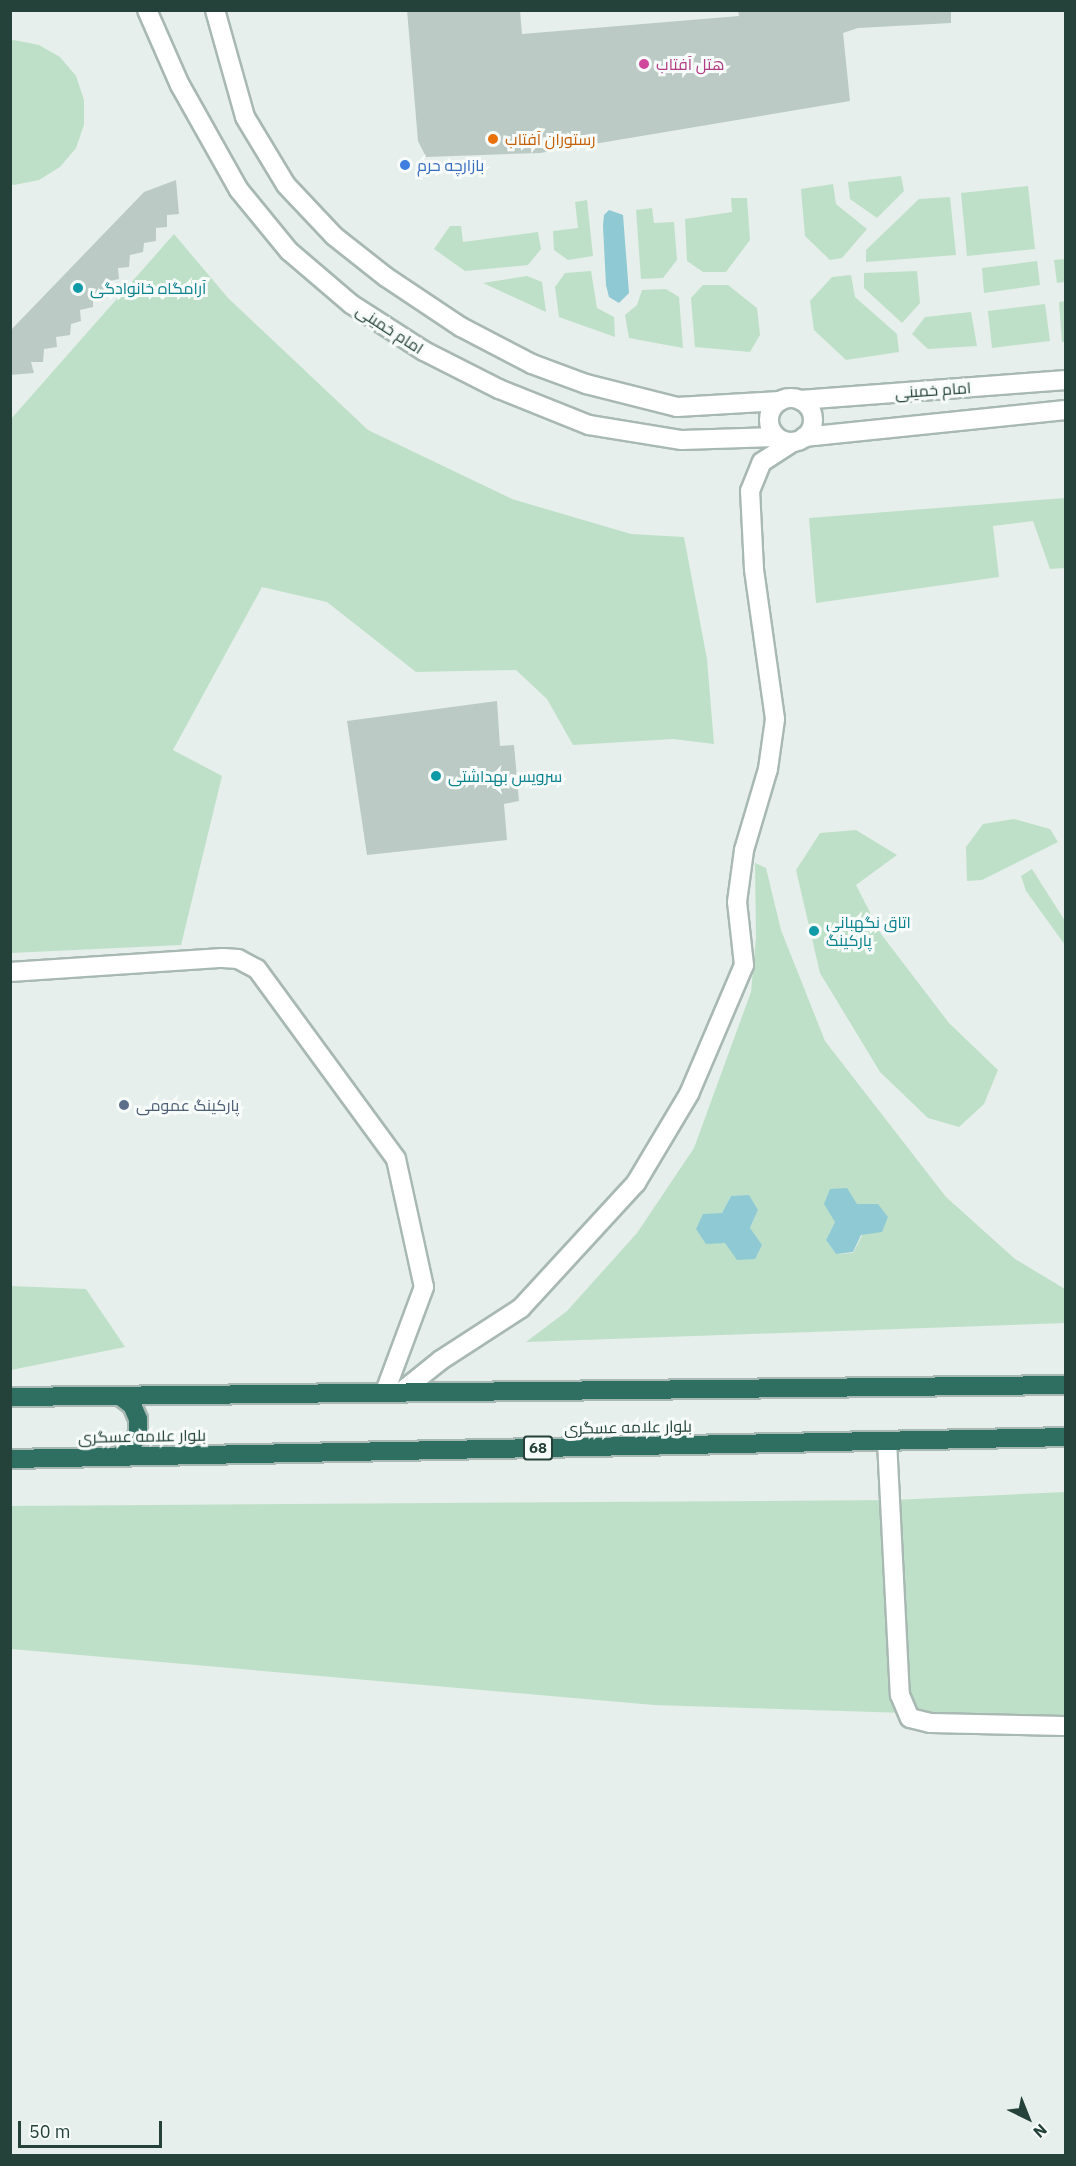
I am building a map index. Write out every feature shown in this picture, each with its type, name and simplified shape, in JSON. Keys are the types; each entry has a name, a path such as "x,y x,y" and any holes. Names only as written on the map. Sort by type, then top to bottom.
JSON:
{"highway":[{"path":"10,1397 1065,1385"},
{"path":"119,1456 134,1441 138,1419 132,1405 120,1396"},
{"name":"بلوار علامه عسگری","path":"10,1459 1065,1437"}],"street":[{"name":"امام خمینی","path":"147,10 180,85 239,190 289,250 351,304 424,351 499,389 589,425 682,440 791,438 1065,410"},
{"path":"215,10 245,117 286,185 334,236 386,277 461,327 532,364 586,384 677,407 800,400 812,418 809,432 791,438 762,462 750,491 753,569 775,719 768,769 744,850 737,902 744,964 689,1094 636,1183 521,1308 393,1392"},
{"name":"امام خمینی","path":"800,400 1065,380"},
{"path":"780,401 769,418 791,438"},
{"path":"10,972 223,958 238,959 257,969 396,1159 424,1287 393,1392"},
{"path":"887,1441 900,1695 910,1718 930,1724 1065,1726"}],"green space":[{"path":"10,41 39,45 60,57 76,76 84,100 84,125 76,148 60,167 39,180 14,185 10,184"},
{"path":"901,176 904,191 877,218 850,199 848,182"},
{"path":"833,184 836,204 867,229 842,258 830,260 805,236 801,189"},
{"path":"1028,186 1035,249 967,256 961,193"},
{"path":"950,197 956,255 866,262 866,250 919,199"},
{"path":"731,198 747,198 750,240 726,272 703,272 687,261 685,219 732,212"},
{"path":"587,200 593,256 568,260 554,250 553,231 578,228 575,202"},
{"path":"652,208 654,223 674,222 677,260 663,278 641,279 636,210"},
{"path":"450,226 461,226 463,242 538,232 541,249 528,265 465,271 434,249"},
{"path":"174,234 228,298 368,430 512,499 631,534 684,537 707,659 714,744 673,739 573,745 547,699 516,670 416,672 327,602 262,587 173,750 222,776 181,945 11,953 11,419"},
{"path":"1065,259 1065,282 1057,283 1054,260"},
{"path":"1037,261 1040,285 984,293 982,268"},
{"path":"591,271 597,308 614,317 615,337 559,317 555,287 565,273"},
{"path":"917,271 920,303 902,323 864,288 864,273"},
{"path":"851,275 855,297 897,334 899,352 846,360 814,330 810,301 832,277"},
{"path":"527,276 542,282 546,312 483,283"},
{"path":"703,285 728,285 757,308 760,335 750,352 695,347 691,298"},
{"path":"666,289 679,297 683,348 629,338 625,315 637,305 642,290"},
{"path":"1065,301 1065,342 1062,342 1059,302"},
{"path":"1045,304 1050,341 992,348 988,311"},
{"path":"971,312 977,346 928,349 912,334 925,317"},
{"path":"1065,498 1065,568 1050,569 1033,521 993,526 999,577 816,603 809,518"},
{"path":"1014,819 1050,829 1058,842 982,880 967,881 966,847 983,824"},
{"path":"856,830 897,855 856,885 881,934 949,1023 998,1070 984,1104 959,1127 928,1118 880,1072 820,973 796,870 820,833"},
{"path":"755,863 766,868 781,930 825,1041 946,1197 1015,1259 1065,1289 1065,1323 526,1342 567,1311 637,1233 694,1148 751,992 756,938","holes":["731,1196 749,1196 758,1210 750,1228 702,1215 722,1213","857,1204 878,1204 853,1253 836,1254 826,1240 835,1222"]},
{"path":"1032,869 1065,921 1065,945 1026,891 1021,876"},
{"path":"11,1286 86,1289 125,1347 11,1370"},
{"path":"1065,1492 1065,1718 654,1705 11,1649 10,1506 893,1500"}],"water":[{"path":"609,210 623,215 629,293 619,303 609,297 606,285 603,226 604,215"},
{"path":"847,1188 857,1204 878,1204 888,1217 882,1232 861,1235 853,1252 836,1254 826,1240 835,1222 824,1204 830,1189"},
{"path":"749,1195 758,1210 750,1228 762,1245 755,1259 737,1260 725,1243 706,1244 696,1229 703,1214 722,1213 731,1196"}],"building":[{"path":"407,10 520,10 522,34 739,16 738,10 951,10 951,23 858,28 843,33 850,101 540,153 426,157 418,141"},
{"name":"آرامگاه خانوادگی","path":"176,180 179,214 167,215 167,227 156,228 156,241 144,243 143,252 130,255 129,267 118,268 119,279 105,282 106,295 93,297 93,307 80,310 81,321 71,324 70,335 56,337 57,347 44,349 43,362 31,362 34,373 10,375 10,331 144,192"},
{"name":"سرویس بهداشتی","path":"497,701 500,746 514,745 519,801 504,804 507,840 367,855 347,721"}],"place":[{"name":"هتل آفتاب","path":"644,64"},
{"name":"رستوران آفتاب","path":"493,139"},
{"name":"بازارچه حرم","path":"405,165"},
{"name":"آرامگاه خانوادگی","path":"78,288"},
{"name":"سرویس بهداشتی","path":"436,776"},
{"name":"اتاق نگهبانی پارکینگ","path":"814,931"},
{"name":"پارکینگ عمومی","path":"124,1105"}]}
